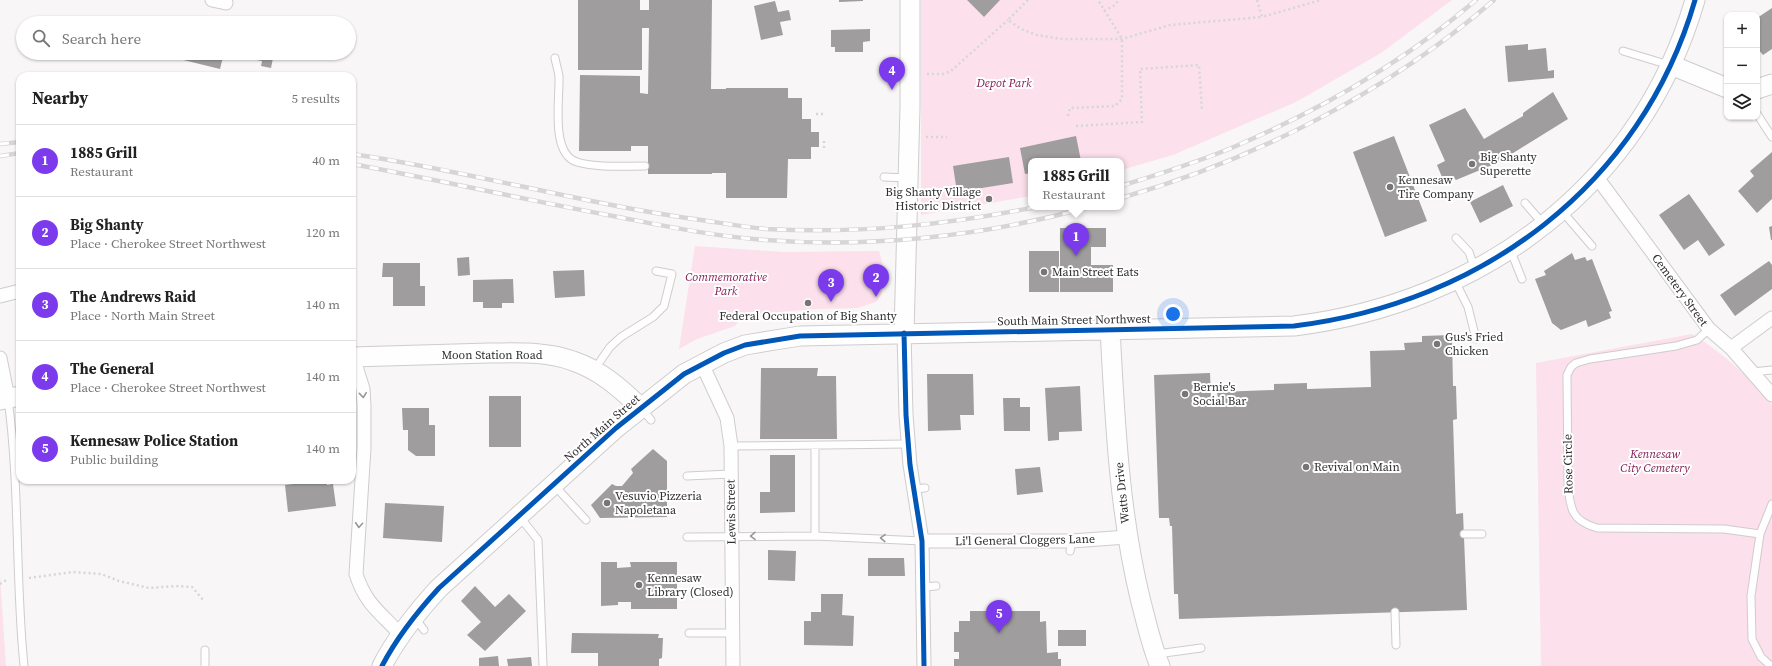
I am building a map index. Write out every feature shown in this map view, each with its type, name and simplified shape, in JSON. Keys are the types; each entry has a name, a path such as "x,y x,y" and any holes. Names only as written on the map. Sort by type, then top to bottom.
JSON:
{"main road":[{"path":"904,333 910,107 910,0"},
{"name":"South Main Street Northwest","path":"904,333 1294,326 1324,322 1389,307 1455,281 1475,271 1510,249 1544,225 1596,176 1625,142 1653,101 1671,66 1688,22 1694,0"},
{"path":"1671,66 1724,87"},
{"path":"1760,88 1772,84"},
{"name":"Watts Drive","path":"1110,329 1118,454 1127,537 1136,584 1158,662"},
{"name":"North Main Street","path":"382,666 400,634 419,623 439,588 554,484 646,413 684,374 745,344 800,336 904,333"},
{"name":"Moon Station Road","path":"356,357 461,353 528,353 557,356 574,361 594,370 616,385 646,413"}],"street":[{"path":"212,0 226,3"},
{"name":"Cemetery Street","path":"1596,176 1709,329 1731,348 1772,395"},
{"path":"0,296 16,292"},
{"path":"1731,348 1772,318"},
{"path":"904,333 908,444 919,488 922,541 924,666"},
{"path":"0,358 9,398"},
{"name":"Lewis Street","path":"702,364 727,418 730,446 732,666"},
{"path":"356,369 363,389 364,406 364,448 356,574 361,591 374,608 400,634"},
{"name":"Li'l General Cloggers Lane","path":"922,541 1071,546 1127,537"}],"lane":[{"path":"1623,51 1671,66"},
{"path":"555,58 558,76 558,114 563,151 575,162 595,166 644,166"},
{"path":"1760,119 1772,137"},
{"path":"884,177 908,178"},
{"path":"1525,203 1544,225"},
{"path":"1561,210 1592,246"},
{"path":"1456,238 1469,252 1475,271"},
{"path":"1510,249 1522,279"},
{"path":"594,370 610,347 621,337 653,317 664,306 672,274 656,271"},
{"path":"1455,281 1468,307 1476,339"},
{"name":"Rose Circle","path":"1709,329 1697,340 1676,346 1590,359 1576,363 1572,367 1567,375 1568,485 1570,503 1573,513 1580,521 1597,528 1724,529 1760,534"},
{"path":"1752,372 1772,370"},
{"path":"9,398 21,638 24,666"},
{"path":"730,446 908,444"},
{"path":"815,446 815,536"},
{"path":"687,476 731,474"},
{"path":"554,484 586,520"},
{"path":"1771,666 1761,657 1752,639 1751,596 1760,534 1772,504"},
{"path":"520,516 538,540 543,666"},
{"path":"1464,534 1482,534"},
{"path":"687,537 815,536 922,541"},
{"path":"923,587 936,586"},
{"path":"1395,612 1396,645"},
{"path":"689,633 732,633"},
{"path":"1158,662 1201,648"},
{"path":"205,650 205,666"}],"path":[{"path":"921,74 943,74 951,71 1008,20 1027,0"},
{"path":"1068,116 1070,108 1115,106 1122,99 1122,39 1098,0"},
{"path":"1104,11 1115,5 1120,0"},
{"path":"1257,0 1262,16"},
{"path":"1008,20 1021,29 1037,35 1062,39 1122,39 1170,25 1262,16 1287,11 1321,0"},
{"path":"1076,126 1142,122 1140,69 1199,65 1202,110"},
{"path":"816,114 823,114"},
{"path":"921,138 947,137"},
{"path":"824,138 824,148"},
{"path":"19,578 31,578 73,572 101,574 149,588 176,586 192,587 204,601"}],"green space":[{"name":"Depot Park","path":"921,0 1452,0 1381,53 1296,102 1173,155 1124,169 1124,158 1028,158 1028,197 921,215"},
{"name":"Commemorative Park","path":"695,246 783,252 879,251 884,269 882,293 876,302 857,308 815,309 743,315 735,326 697,339 679,349"},
{"name":"Kennesaw City Cemetery","path":"1692,334 1735,366 1755,385 1772,405 1772,666 1541,666 1536,363"},
{"path":"0,574 6,666 0,666"}],"building":[{"path":"578,0 640,0 640,10 649,10 649,0 712,0 711,89 788,88 788,98 802,98 802,119 811,119 811,132 819,132 819,147 811,147 811,159 788,159 787,198 726,198 726,173 648,174 648,146 631,146 631,151 579,151 580,75 640,76 640,93 648,94 649,28 642,28 642,70 578,70"},
{"path":"839,0 863,0 863,1 839,2"},
{"path":"967,0 1000,0 984,17"},
{"path":"775,1 778,12 789,10 791,20 780,22 783,35 761,40 754,6"},
{"path":"1772,8 1772,49 1763,55 1760,52 1760,16"},
{"path":"870,29 870,41 863,42 863,52 835,52 835,47 831,47 831,30"},
{"path":"1528,44 1528,50 1546,48 1548,71 1554,70 1554,78 1508,82 1505,46"},
{"path":"183,60 222,60 220,69"},
{"path":"257,60 273,60 271,68 261,66 262,61"},
{"path":"1553,92 1568,119 1497,163 1456,180 1453,177 1444,182 1437,165 1445,161 1429,125 1465,108 1484,139 1523,116 1523,113"},
{"path":"1076,136 1080,158 1028,158 1028,174 1025,174 1020,148"},
{"name":"Kennesaw Tire Company","path":"1394,136 1427,221 1385,237 1353,152"},
{"path":"1772,152 1772,199 1757,213 1738,191 1754,176 1750,171"},
{"path":"1009,157 1013,183 957,192 953,166"},
{"path":"1503,185 1513,206 1480,223 1470,202"},
{"path":"1689,194 1725,245 1709,256 1698,240 1684,250 1659,215"},
{"path":"1772,226 1772,240 1771,240 1769,227"},
{"path":"1060,228 1106,228 1106,247 1091,247 1091,265 1113,265 1113,292 1060,292"},
{"name":"Main Street Eats","path":"1029,251 1059,251 1059,292 1029,292"},
{"path":"1572,253 1575,260 1585,257 1587,261 1592,259 1612,311 1609,312 1611,318 1588,327 1586,320 1561,330 1552,323 1535,279 1546,275 1544,271"},
{"path":"469,257 470,275 458,276 457,258"},
{"path":"1769,261 1772,265 1772,289 1735,316 1720,295"},
{"path":"383,263 420,263 420,286 425,286 425,306 393,306 393,277 382,277"},
{"path":"584,270 585,296 555,298 553,271"},
{"path":"513,279 514,303 502,303 502,308 483,308 483,302 473,302 473,280"},
{"name":"Revival on Main","path":"1452,335 1453,386 1456,386 1457,419 1453,420 1456,514 1463,513 1467,610 1179,619 1178,594 1174,594 1172,526 1170,526 1169,518 1159,518 1154,375 1210,373 1211,398 1218,398 1217,392 1274,390 1274,384 1307,383 1307,389 1371,387 1370,351 1405,350 1404,343 1422,342 1422,336"},
{"path":"761,368 818,368 817,376 836,376 837,439 760,439"},
{"path":"927,374 973,374 974,415 960,415 961,430 928,431"},
{"path":"1080,386 1082,431 1059,432 1059,440 1048,441 1045,388"},
{"path":"489,396 521,396 521,447 489,447"},
{"path":"1003,398 1020,398 1020,407 1030,407 1030,431 1004,431"},
{"path":"402,408 429,408 429,425 435,425 435,456 416,456 408,450 408,430 403,430"},
{"path":"653,449 667,461 667,517 600,518 591,505 612,484 622,486 633,473 631,469"},
{"path":"770,455 795,455 795,512 760,513 760,492 770,492"},
{"path":"1040,467 1043,492 1017,495 1015,469"},
{"path":"333,484 336,506 288,512 285,485"},
{"path":"385,503 444,506 442,542 383,538"},
{"path":"768,550 796,551 795,581 768,580"},
{"path":"868,558 904,558 905,576 868,576"},
{"name":"Kennesaw Library (Closed)","path":"601,562 617,562 617,568 631,567 630,562 677,562 677,609 631,609 631,602 618,602 618,605 601,606"},
{"path":"475,586 495,607 509,594 526,611 485,651 467,635 481,622 461,601"},
{"path":"821,594 843,594 842,615 854,616 853,646 804,645 804,621 811,621 811,612 821,612"},
{"path":"970,611 1040,611 1040,622 1046,621 1047,653 1058,652 1058,659 1061,659 1061,666 954,666 954,659 959,659 959,652 954,652 954,632 959,632 959,621 970,621"},
{"path":"1058,630 1086,630 1086,646 1058,646"},
{"path":"572,633 659,634 658,638 663,638 662,658 659,659 659,666 598,666 598,653 571,653"},
{"path":"498,656 499,666 479,666 479,658"},
{"path":"531,657 532,666 508,666 507,659"}],"railway":[{"path":"1124,185 1179,168 1222,152 1268,132 1331,100 1391,64 1449,23 1476,0"},
{"path":"1124,197 1221,164 1270,143 1318,119 1365,93 1410,64 1453,33 1494,0"},
{"path":"0,144 16,142"},
{"path":"0,156 16,154"},
{"path":"356,155 439,169 570,197 657,213 766,229 835,230 902,227 968,219 1028,208"},
{"path":"356,165 580,210 684,229 736,237 796,242 880,241 923,238 1007,226 1077,210"}],"cycle path":[{"path":"382,666 408,625 439,588 616,428 684,374 724,353 745,345 800,336 1294,326 1363,313 1428,292 1489,262 1545,224 1594,179 1636,126 1670,66 1695,0"},
{"path":"904,333 906,415 910,465 922,541 924,666"}],"place":[{"name":"The General","path":"892,90"},
{"name":"Big Shanty Superette","path":"1472,164"},
{"name":"Kennesaw Tire Company","path":"1390,187"},
{"name":"Big Shanty Village Historic District","path":"989,199"},
{"name":"1885 Grill","path":"1076,256"},
{"name":"Main Street Eats","path":"1044,272"},
{"name":"Big Shanty","path":"876,297"},
{"name":"The Andrews Raid","path":"831,302"},
{"name":"Federal Occupation of Big Shanty","path":"808,303"},
{"name":"Gus's Fried Chicken","path":"1437,344"},
{"name":"Bernie's Social Bar","path":"1185,394"},
{"name":"Revival on Main","path":"1306,467"},
{"name":"Vesuvio Pizzeria Napoletana","path":"607,503"},
{"name":"Kennesaw Library (Closed)","path":"639,585"},
{"name":"Kennesaw Police Station","path":"999,633"}]}
